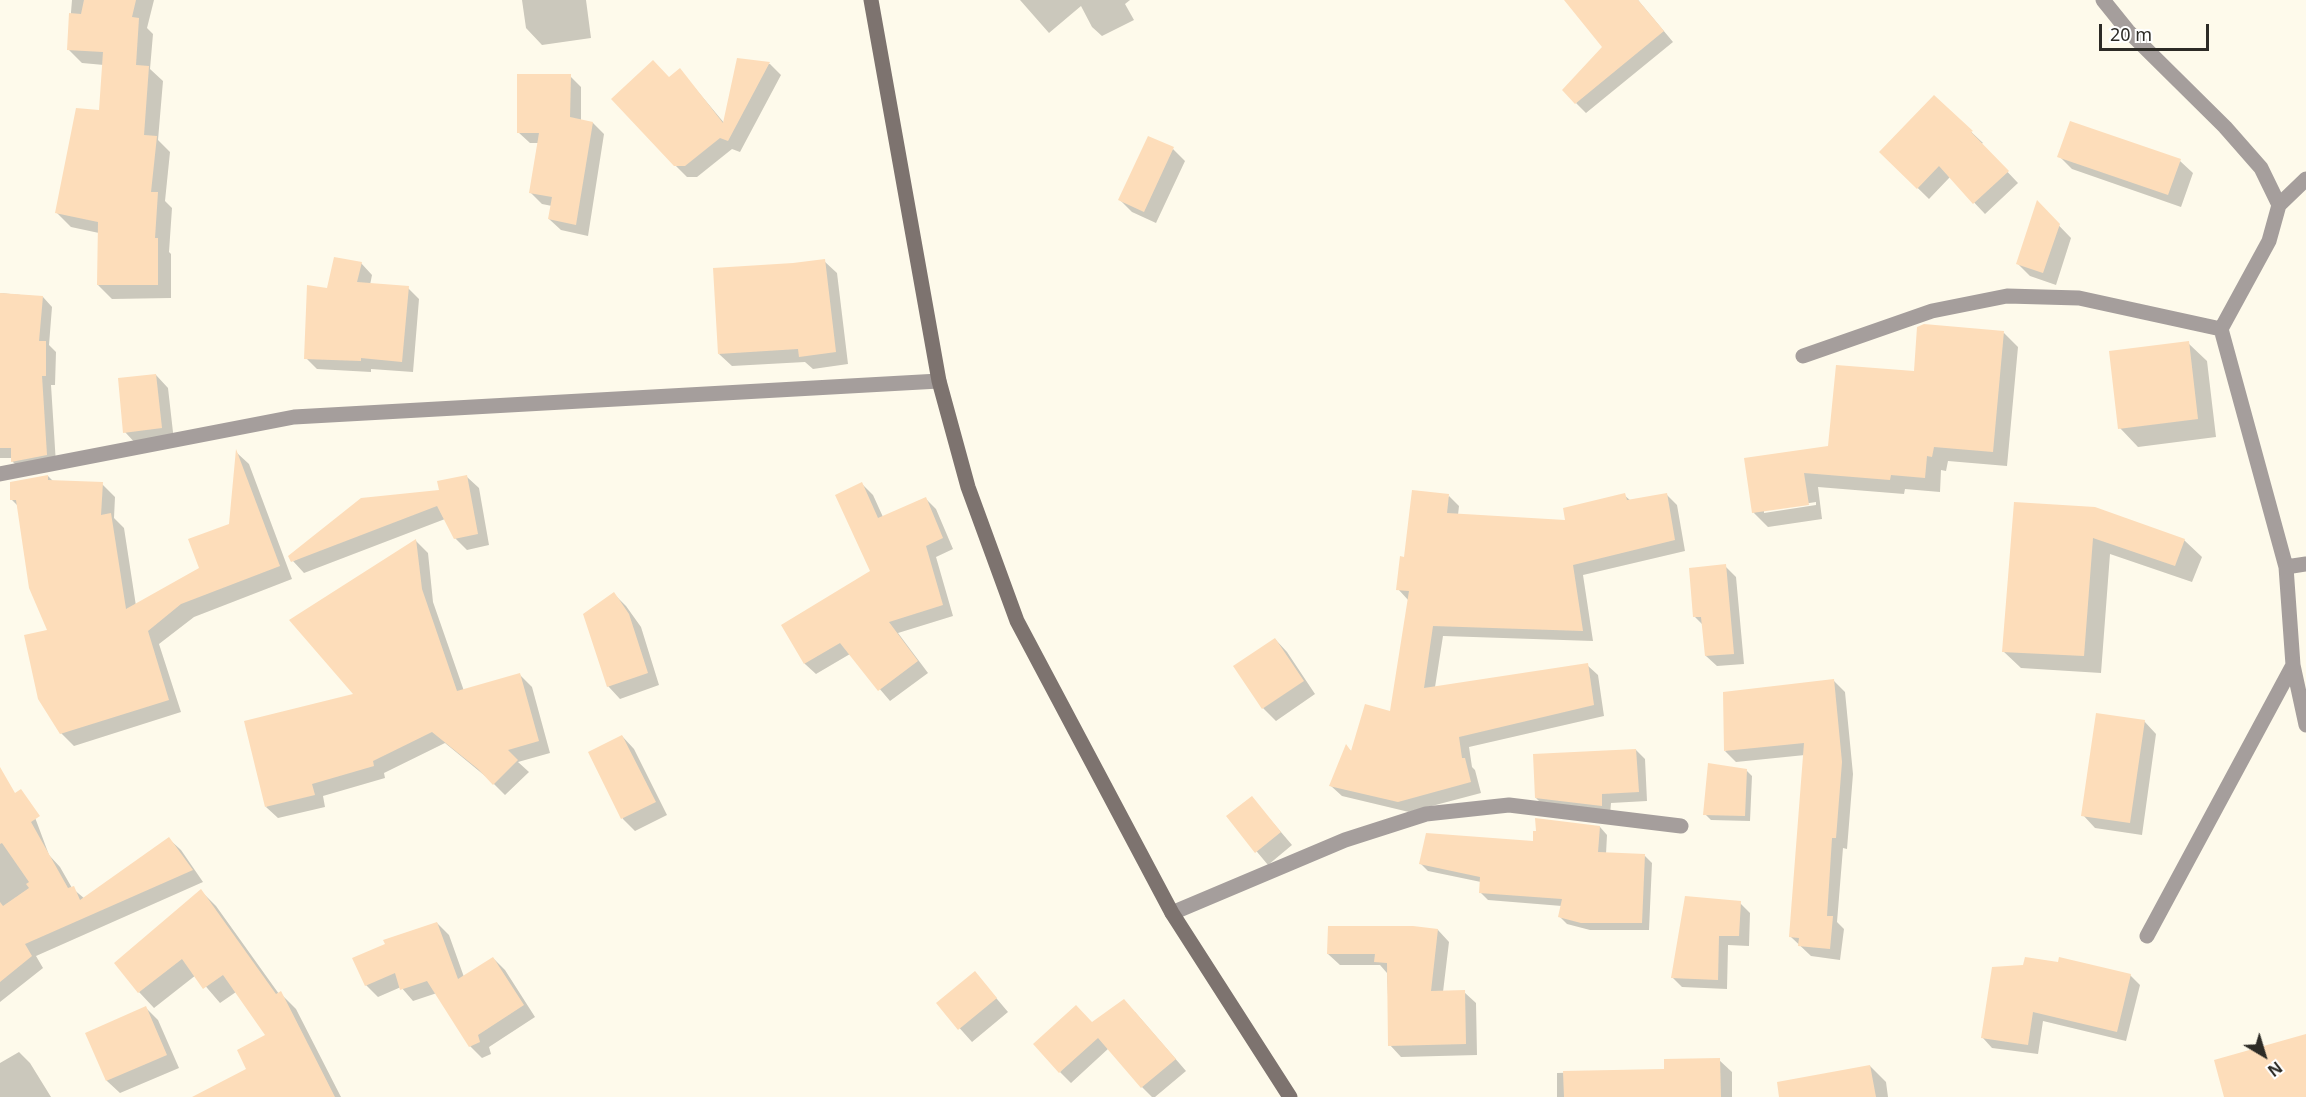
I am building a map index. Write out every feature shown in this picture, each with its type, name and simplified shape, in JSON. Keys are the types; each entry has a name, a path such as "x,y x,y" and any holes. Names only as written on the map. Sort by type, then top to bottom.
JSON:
{"street":[{"path":"871,0 939,381 968,487 1017,621 1172,914 1286,1095"},
{"path":"2103,0 2128,32 2225,127 2261,168 2279,206"},
{"path":"2306,179 2279,206 2269,241 2221,329 2286,567 2293,665 2306,725"},
{"path":"1803,356 1932,311 2007,296 2079,298 2221,329"},
{"path":"0,474 294,417 939,381"},
{"path":"2286,567 2306,564"},
{"path":"2147,936 2293,665"},
{"path":"1172,914 1345,840 1426,814 1509,805 1681,826"}],"building":[{"path":"84,0 136,0 132,17 139,18 136,65 149,66 144,135 157,136 151,192 158,192 155,238 158,238 158,285 97,285 98,222 55,213 76,108 99,110 103,52 67,50 69,13 81,14"},
{"path":"1564,0 1638,0 1664,31 1575,104 1562,90 1602,47"},
{"path":"737,58 770,62 728,141 720,138 685,166 674,166 611,99 653,60 669,77 680,68 723,123"},
{"path":"517,74 571,74 570,117 593,122 576,225 548,219 552,197 529,193 539,133 517,133"},
{"path":"1934,95 1973,131 1971,132 2009,171 1973,204 1939,166 1917,189 1879,152"},
{"path":"2070,121 2181,159 2168,195 2057,157"},
{"path":"1148,136 1174,147 1144,212 1118,200"},
{"path":"2037,200 2060,224 2043,273 2016,264"},
{"path":"334,257 362,262 357,282 409,286 402,362 361,358 361,361 304,359 307,285 327,288"},
{"path":"825,259 836,352 799,357 798,349 718,354 713,268"},
{"path":"0,293 43,296 39,341 46,341 46,376 42,376 47,455 11,462 11,448 0,448"},
{"path":"1924,324 2004,331 1993,452 1934,447 1932,457 1927,456 1925,478 1891,475 1890,480 1804,473 1809,505 1752,513 1744,458 1828,446 1836,365 1914,371 1917,327"},
{"path":"2189,341 2198,419 2118,429 2109,351"},
{"path":"156,374 162,428 123,433 118,378"},
{"path":"236,449 280,566 181,604 148,631 169,700 60,734 38,699 24,635 47,630 29,588 16,500 10,500 10,482 48,475 48,480 103,482 101,515 111,513 126,609 199,568 188,539 229,524"},
{"path":"467,475 478,534 454,539 437,506 291,562 288,556 361,498 439,490 437,481"},
{"path":"862,482 878,518 926,497 943,538 926,546 943,605 889,622 918,661 878,691 840,643 804,664 781,625 870,571 835,495"},
{"path":"1412,490 1449,494 1447,513 1565,520 1563,508 1625,493 1627,500 1667,493 1675,540 1573,565 1583,631 1433,626 1424,688 1588,663 1594,705 1459,737 1462,758 1465,758 1471,782 1398,802 1329,786 1346,744 1351,751 1365,704 1390,711 1409,591 1396,590 1400,556 1404,557"},
{"path":"2014,502 2095,507 2185,539 2175,566 2093,538 2084,656 2002,652"},
{"path":"416,539 422,589 457,691 520,673 539,741 508,750 518,760 493,785 478,769 432,732 373,761 374,766 312,784 315,795 265,807 244,721 353,694 289,620"},
{"path":"1726,564 1734,654 1705,656 1701,617 1693,617 1689,568"},
{"path":"614,592 629,614 648,673 607,687 583,614"},
{"path":"1275,638 1304,681 1262,709 1233,666"},
{"path":"1834,679 1842,762 1836,838 1832,838 1827,916 1833,916 1830,949 1798,946 1799,938 1789,937 1804,743 1724,751 1723,692"},
{"path":"2096,713 2145,720 2130,823 2081,816"},
{"path":"622,735 656,802 621,819 588,752"},
{"path":"1636,749 1639,792 1602,794 1602,806 1535,798 1533,754"},
{"path":"1708,763 1747,769 1745,816 1703,815"},
{"path":"0,767 15,793 21,789 40,816 31,822 68,888 74,886 80,900 169,837 193,870 25,944 32,956 0,982 0,902 3,906 29,888 26,884 29,882 2,843 0,844"},
{"path":"1252,796 1281,832 1255,853 1226,816"},
{"path":"1535,818 1600,826 1598,852 1645,854 1642,923 1581,923 1558,917 1562,899 1479,893 1480,877 1419,864 1426,833 1533,841 1533,831 1536,831"},
{"path":"201,889 276,994 281,991 335,1097 192,1097 246,1069 237,1050 265,1035 223,975 203,989 182,959 138,993 114,963"},
{"path":"1685,896 1741,901 1739,936 1719,936 1718,980 1671,978"},
{"path":"437,922 458,979 493,957 524,1005 478,1035 480,1042 469,1047 427,981 400,990 395,973 365,986 352,958 385,944 383,940"},
{"path":"1328,926 1413,926 1438,929 1431,991 1465,990 1466,1044 1388,1046 1387,963 1374,962 1375,954 1327,954"},
{"path":"2025,957 2058,962 2059,957 2131,974 2117,1032 2033,1012 2028,1045 1981,1038 1992,967 2023,965"},
{"path":"975,971 997,998 958,1030 936,1003"},
{"path":"1124,999 1176,1059 1141,1088 1098,1038 1059,1073 1033,1044 1076,1005 1092,1022"},
{"path":"146,1006 167,1055 106,1081 85,1033"},
{"path":"2306,1034 2306,1097 2224,1097 2214,1060"},
{"path":"1720,1058 1721,1097 1564,1097 1563,1071 1664,1069 1664,1059"},
{"path":"1870,1065 1876,1097 1779,1097 1777,1082"}]}
